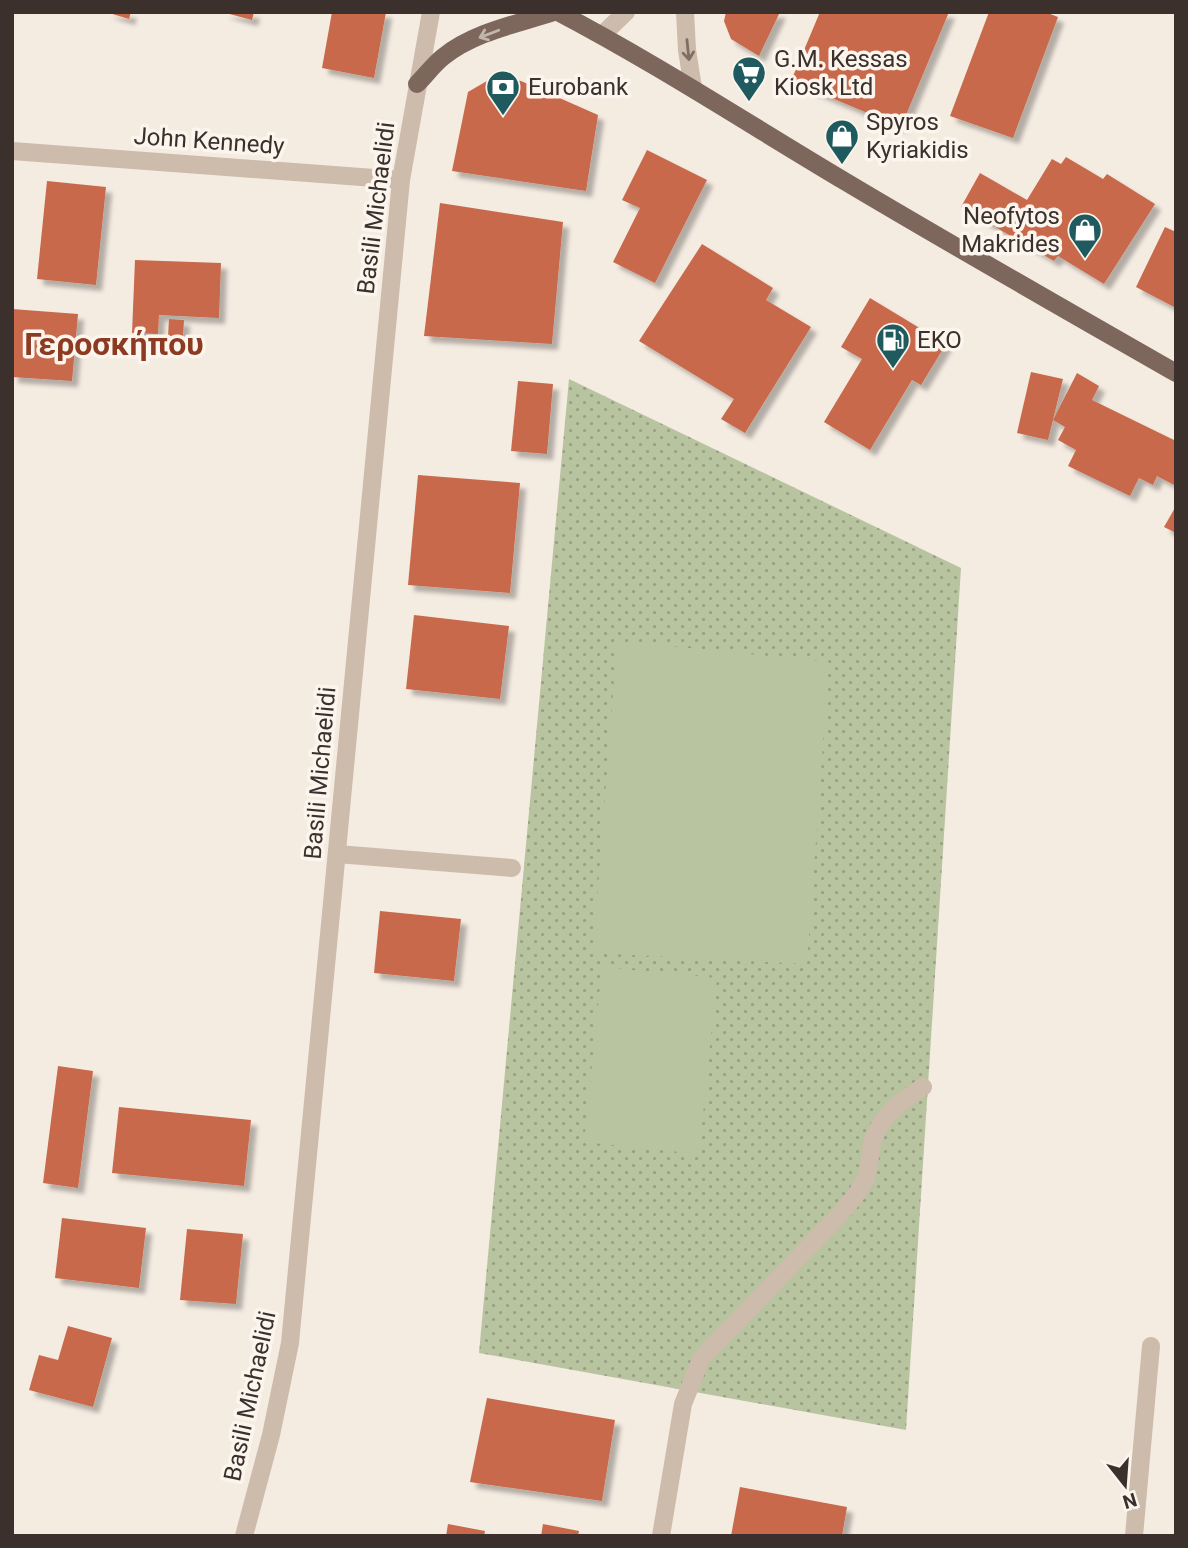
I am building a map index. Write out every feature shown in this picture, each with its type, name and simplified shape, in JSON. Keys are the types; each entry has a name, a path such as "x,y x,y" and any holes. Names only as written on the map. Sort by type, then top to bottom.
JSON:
{"main road":[{"path":"417,84 443,57 464,44 491,32 556,12 694,88 845,181 1176,373"}],"street":[{"name":"Basili Michaelidi","path":"244,1536 271,1435 290,1343 401,180 431,12"},
{"path":"601,35 626,12"},
{"path":"685,12 687,50 694,88"},
{"name":"John Kennedy","path":"12,151 401,180"},
{"path":"337,854 512,868"},
{"path":"661,1536 683,1404 701,1359 845,1210 864,1182 869,1170 872,1143 882,1122 904,1099 923,1087"},
{"path":"1133,1536 1151,1346"}],"green space":[{"path":"569,379 961,568 906,1430 479,1353"},
{"path":"617,641 829,662 807,964 593,953"},
{"path":"602,967 717,978 699,1154 584,1142"}],"building":[{"path":"106,12 131,12 129,19"},
{"path":"222,12 254,12 252,20"},
{"path":"332,12 386,12 374,78 322,68"},
{"path":"726,12 780,12 759,56 731,39 724,21"},
{"path":"820,12 949,12 901,127 791,81"},
{"path":"989,12 1045,12 1058,17 1013,138 950,116"},
{"path":"492,78 521,81 598,115 586,191 452,171 468,92"},
{"path":"647,150 707,180 655,283 613,262 640,208 622,200"},
{"path":"1066,157 1103,179 1107,174 1155,204 1104,284 1058,256 1054,261 961,207 980,173 1027,200 1052,159 1061,164"},
{"path":"47,181 106,187 96,285 37,279"},
{"path":"440,203 563,222 552,344 424,336"},
{"path":"1165,227 1176,232 1176,308 1136,287"},
{"path":"702,244 773,288 766,300 811,327 745,433 721,419 734,399 639,341"},
{"path":"135,260 221,263 219,318 159,315 158,334 132,333"},
{"name":"EKO","path":"870,298 946,344 921,385 912,380 870,450 824,422 862,359 841,347"},
{"path":"12,309 78,314 72,381 12,377"},
{"path":"169,319 184,320 183,336 168,336"},
{"path":"1031,372 1063,379 1048,440 1017,433"},
{"path":"1077,373 1099,386 1092,400 1176,441 1176,486 1157,476 1153,485 1139,478 1130,496 1068,466 1076,450 1058,440 1065,427 1053,420"},
{"path":"518,381 553,384 547,454 511,451"},
{"path":"418,475 520,483 510,593 408,585"},
{"path":"1176,506 1176,533 1164,527"},
{"path":"414,615 509,626 500,699 406,689"},
{"path":"380,911 461,919 454,981 374,973"},
{"path":"58,1066 93,1071 78,1188 43,1183"},
{"path":"119,1107 251,1120 244,1186 112,1173"},
{"path":"62,1218 146,1228 139,1288 55,1278"},
{"path":"187,1229 243,1234 236,1304 180,1300"},
{"path":"68,1326 112,1338 93,1407 29,1390 39,1355 58,1360"},
{"path":"487,1398 615,1420 602,1501 470,1482"},
{"path":"740,1487 847,1507 842,1536 731,1536"},
{"path":"448,1524 485,1531 484,1536 446,1536"},
{"path":"543,1524 579,1531 578,1536 541,1536"}],"place":[{"name":"G.M. Kessas Kiosk Ltd","path":"749,103"},
{"name":"Eurobank","path":"503,117"},
{"name":"Spyros Kyriakidis","path":"842,166"},
{"name":"Neofytos Makrides","path":"1085,260"},
{"name":"EKO","path":"893,370"}],"district":[{"name":"Γεροσκήπου","path":"114,344"}]}
